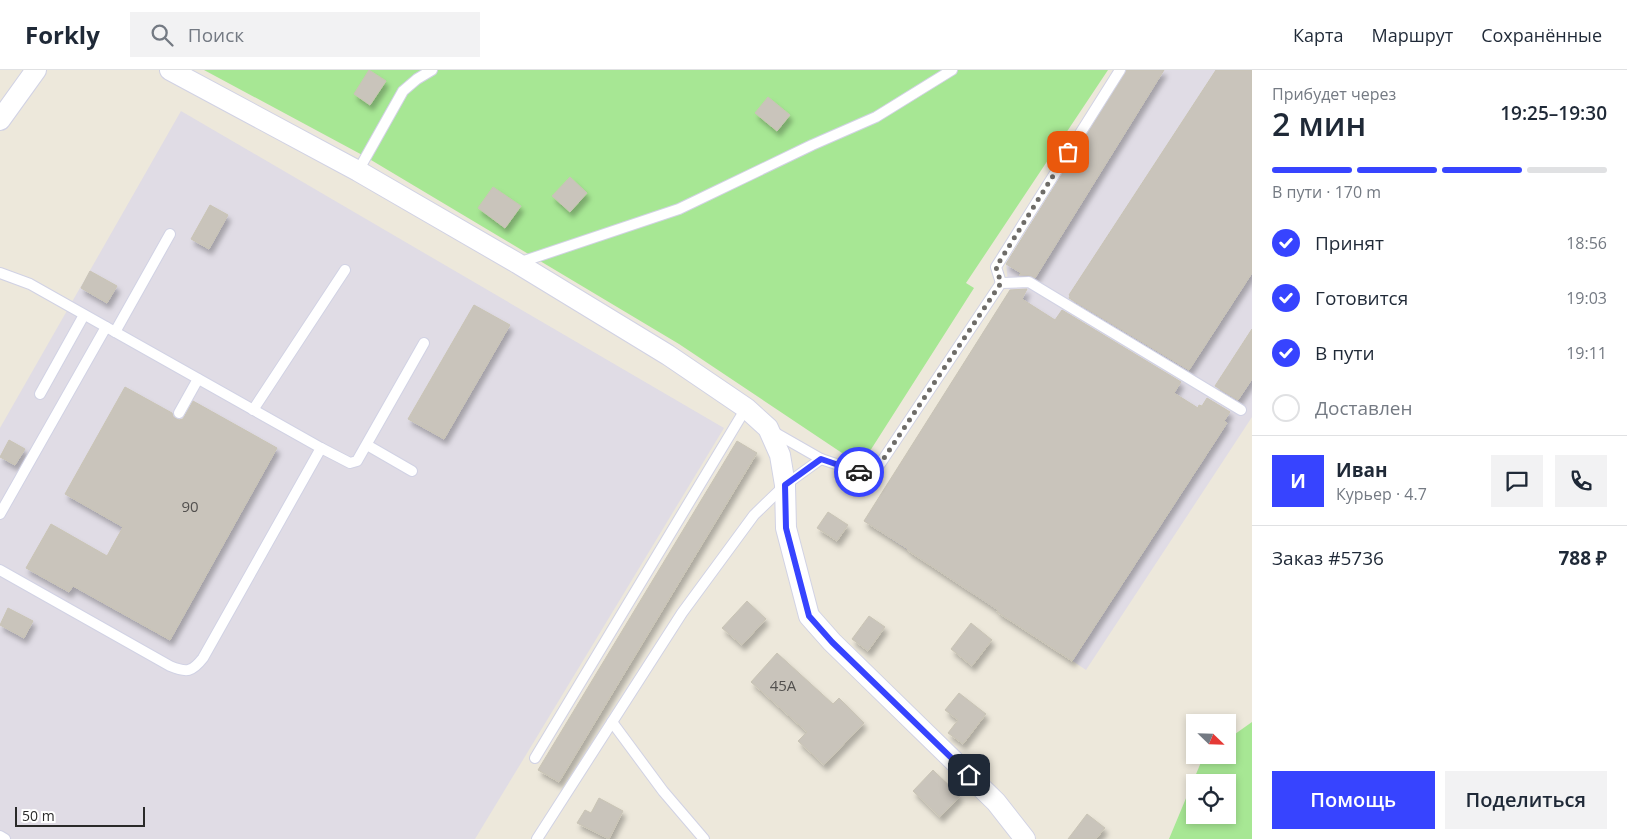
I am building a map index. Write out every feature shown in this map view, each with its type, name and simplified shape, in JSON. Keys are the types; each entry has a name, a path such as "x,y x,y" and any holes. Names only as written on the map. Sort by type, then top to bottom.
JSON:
{"street":[{"path":"0,120 36,70"},
{"path":"170,70 358,171 517,263 668,355 746,408 768,428 780,455 785,485 786,528 809,616 832,642 996,802 1025,839"}],"lane":[{"path":"358,171 403,91 417,79 432,70"},
{"path":"517,263 679,209 812,145 876,117 952,70"},
{"path":"1001,283 996,267 1120,70"},
{"path":"0,514 110,329 170,234"},
{"path":"253,410 345,270"},
{"path":"0,273 30,284 350,463 356,461 366,445 424,343"},
{"path":"1001,283 1029,282 1241,410"},
{"path":"768,428 821,459 872,476 1001,283"},
{"path":"40,394 84,315"},
{"path":"179,413 198,379"},
{"path":"535,758 746,408"},
{"path":"366,445 412,471"},
{"path":"0,570 170,666 183,671 195,668 203,658 321,448"},
{"path":"537,839 682,613 754,515 785,485 821,459"},
{"path":"612,722 663,790 704,839"},
{"path":"0,836 5,839"}],"shaded area":[{"path":"1126,70 1252,70 1252,417 1086,670 864,521 1009,291 1006,263"},
{"path":"181,111 724,428 475,839 0,839 0,428"}],"green space":[{"path":"204,70 1108,70 966,283 974,288 870,451 848,457 679,344 366,157"},
{"path":"1252,722 1252,839 1169,839 1186,798 1186,824 1236,824 1236,774 1196,774 1200,764 1236,764 1236,733"}],"building":[{"path":"369,70 386,81 370,105 354,94"},
{"path":"1127,70 1164,70 1035,278 1029,275 1019,275 1021,273 1006,264"},
{"path":"1216,70 1252,70 1252,273 1189,370 1069,298 1069,295"},
{"path":"768,97 790,115 777,131 755,113"},
{"path":"570,177 587,193 570,212 552,196"},
{"path":"493,187 521,206 505,228 478,208"},
{"path":"210,205 228,215 209,249 191,239"},
{"path":"90,271 117,286 107,303 81,288"},
{"path":"1027,289 1022,299 1055,320 1062,310 1181,382 1174,393 1198,408 1199,405 1202,406 1207,398 1230,412 1224,421 1227,423 1072,661 864,521 1010,290"},
{"path":"474,305 510,325 444,439 408,419"},
{"path":"1252,329 1252,379 1238,400 1215,386"},
{"path":"125,387 172,413 173,417 179,420 183,419 193,401 277,448 170,640 73,586 69,592 26,568 51,524 107,556 123,527 65,494"},
{"path":"9,440 25,449 15,465 0,457"},
{"path":"737,441 757,453 559,782 538,770"},
{"path":"828,512 848,525 837,541 817,528"},
{"path":"747,601 766,619 742,645 722,628"},
{"path":"8,608 33,621 24,638 0,625"},
{"path":"869,616 885,627 868,651 852,639"},
{"path":"971,623 992,640 972,666 951,649"},
{"path":"777,653 833,704 839,698 864,723 824,765 798,741 807,732 751,682"},
{"path":"959,693 986,714 963,744 948,733 958,720 945,710"},
{"path":"933,770 960,796 940,817 913,791"},
{"path":"599,798 623,811 609,839 577,823 585,810 591,813"},
{"path":"1087,814 1105,828 1096,839 1068,839"}],"way so far":[{"path":"859,472 872,476 1001,283 996,267 1068,152"}],"route":[{"path":"859,472 821,459 785,485 786,528 809,616 832,642 969,775"}]}
